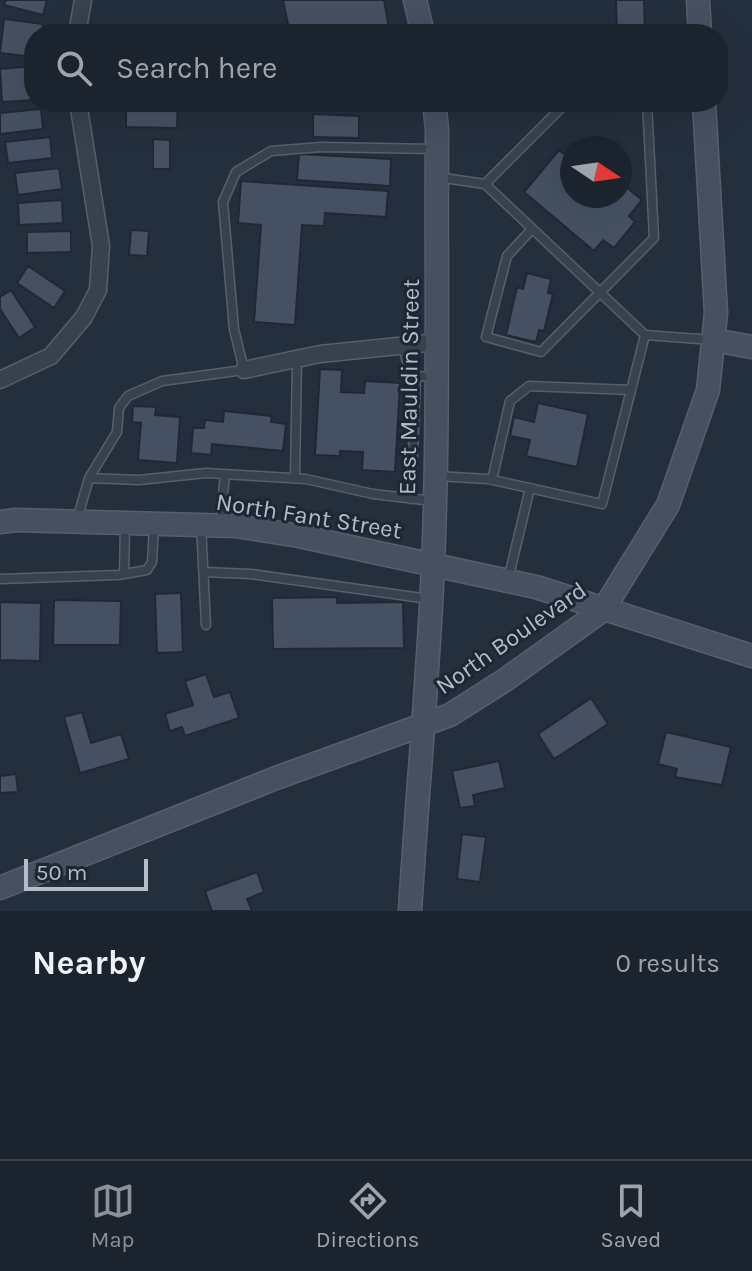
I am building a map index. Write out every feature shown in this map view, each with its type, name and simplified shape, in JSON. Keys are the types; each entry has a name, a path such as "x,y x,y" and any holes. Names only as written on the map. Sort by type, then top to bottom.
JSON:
{"street":[{"path":"79,24 83,0"},
{"path":"415,0 421,24"},
{"path":"698,0 699,24"},
{"path":"0,380 51,356 84,317 98,290 101,246 80,112"},
{"name":"East Mauldin Street","path":"410,911 425,724 433,563 435,476 426,376 437,342 435,112"},
{"name":"North Boulevard","path":"0,888 276,778 450,715 603,610 668,505 708,390 716,313 705,112"},
{"path":"714,340 752,347"},
{"path":"244,370 297,359 437,342"},
{"name":"North Fant Street","path":"0,522 153,522 210,525 299,536 508,580 752,656"}],"lane":[{"path":"485,184 557,112"},
{"path":"532,229 507,256 486,337 541,352 654,238 648,112"},
{"path":"77,521 89,478 117,432 119,408 128,396 162,381 244,370 234,329 223,202 236,172 271,151 321,147 437,149"},
{"path":"437,177 485,184 645,335 714,340"},
{"path":"435,476 492,480 602,504 645,335"},
{"path":"402,345 426,376 411,499"},
{"path":"295,478 297,359"},
{"path":"492,480 510,401 529,386 631,390"},
{"path":"89,478 139,480 206,473 295,478 373,494 434,502"},
{"path":"206,625 204,572 210,525 225,475"},
{"path":"508,580 530,488"},
{"path":"124,574 125,522"},
{"path":"0,579 124,574 147,570 152,562 153,522"},
{"path":"204,572 267,576 431,600"}],"building":[{"path":"6,0 47,0 43,15 4,5"},
{"path":"283,0 384,0 388,24 288,24"},
{"path":"616,0 644,0 645,24 617,24"},
{"path":"4,19 43,24 24,24 24,56 0,53"},
{"path":"24,67 24,101 2,102 0,69"},
{"path":"41,112 43,129 0,134 0,113"},
{"path":"126,112 178,112 177,128 126,127"},
{"path":"313,114 359,116 359,138 313,137"},
{"path":"50,137 52,158 8,163 5,142"},
{"path":"153,139 170,140 170,169 153,169"},
{"path":"559,150 560,208 632,208 632,192 642,200 629,216 635,222 614,248 603,240 594,251 524,192"},
{"path":"299,154 391,159 390,186 297,180"},
{"path":"59,168 62,189 18,195 15,173"},
{"path":"241,181 388,191 386,217 325,213 324,226 302,225 295,325 254,322 261,225 238,223"},
{"path":"62,200 63,223 19,225 18,203"},
{"path":"131,230 149,231 147,256 129,255"},
{"path":"71,231 71,252 27,253 27,232"},
{"path":"28,266 65,291 54,308 17,283"},
{"path":"527,273 551,279 548,293 553,294 544,331 539,330 536,342 506,335 517,287 523,289"},
{"path":"11,290 35,327 19,338 0,309 0,297"},
{"path":"320,369 342,370 341,392 364,393 365,381 400,383 395,472 362,470 363,452 340,451 340,456 315,455"},
{"path":"538,403 588,414 577,467 526,456 530,440 510,436 514,417 534,422"},
{"path":"133,406 156,407 155,415 180,417 177,463 138,460 141,423 132,422"},
{"path":"224,411 272,416 271,422 286,424 283,451 212,444 211,455 191,453 193,428 204,428 205,420 223,422"},
{"path":"181,593 183,652 157,653 155,594"},
{"path":"337,597 337,603 403,602 404,648 273,649 272,598"},
{"path":"54,600 121,601 120,645 53,645"},
{"path":"0,602 41,603 40,661 0,660"},
{"path":"206,674 214,697 230,692 239,718 185,736 182,727 170,731 165,714 193,705 185,681"},
{"path":"591,698 608,724 554,759 538,734"},
{"path":"82,712 91,743 121,734 129,759 80,773 64,717"},
{"path":"666,732 731,747 722,785 675,777 677,769 658,764"},
{"path":"499,761 505,788 473,795 475,806 460,808 452,771"},
{"path":"16,774 18,792 0,793 0,776"},
{"path":"462,834 486,837 480,882 457,879"},
{"path":"257,872 264,892 247,899 252,911 212,911 205,891"}]}
